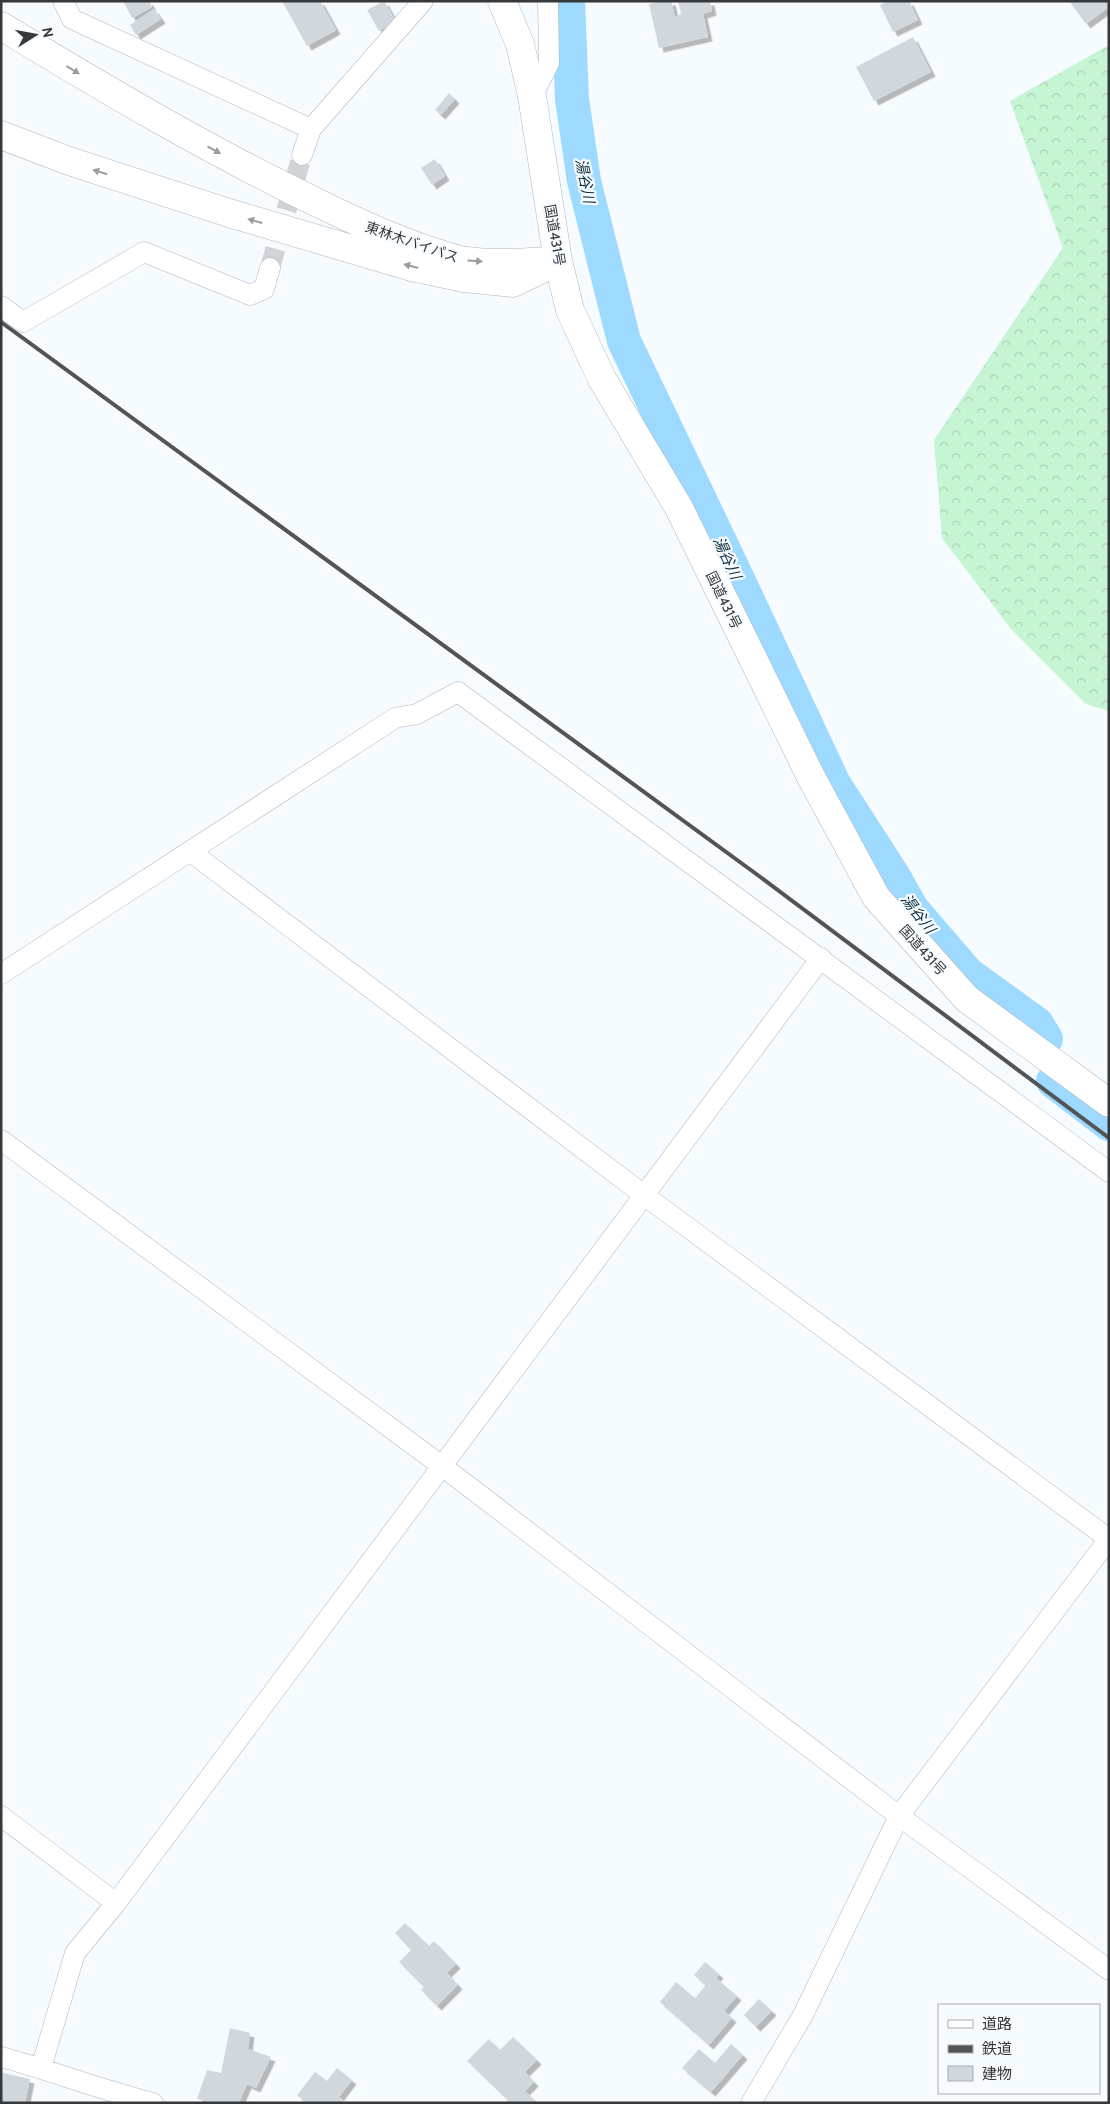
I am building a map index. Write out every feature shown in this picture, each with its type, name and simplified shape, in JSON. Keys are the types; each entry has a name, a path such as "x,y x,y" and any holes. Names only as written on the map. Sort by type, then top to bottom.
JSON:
{"highway":[{"name":"国道431号","path":"502,1 520,44 532,96 558,261 570,310 602,379 680,508 811,777 876,897 967,1000 1109,1103"},
{"name":"東林木バイパス","path":"1,26 80,74 271,181 364,225 421,248 459,260 499,262 558,261"},
{"name":"東林木バイパス","path":"1,135 69,162 229,213 412,267 464,278 513,283 558,261"}],"street":[{"path":"63,1 72,19 311,129"},
{"path":"302,156 311,129 423,1"},
{"path":"532,96 549,63 548,1"},
{"path":"1,306 23,322 144,252 250,296 264,289 270,268"},
{"path":"1,974 395,718 417,714 458,692 1109,1172"},
{"path":"191,852 644,1195 1109,1539 899,1816 803,2015 751,2103"},
{"path":"41,2068 75,1953 116,1903 820,958"},
{"path":"1,1140 442,1466 899,1816 1109,1970"},
{"path":"1,1816 116,1903"},
{"path":"1,2057 41,2068 105,2097 153,2103"}],"green space":[{"path":"1109,45 1109,711 1086,704 1011,629 942,538 934,440 1063,248 1010,101"}],"building":[{"path":"123,1 149,1 152,7 132,18"},
{"path":"282,1 320,1 336,30 307,46"},
{"path":"384,1 396,22 379,31 367,10"},
{"path":"671,1 675,17 681,14 678,1 710,1 712,11 703,14 708,37 659,48 649,4"},
{"path":"889,1 909,1 918,20 893,32 880,5"},
{"path":"1069,1 1109,1 1109,7 1086,24"},
{"path":"154,9 161,19 136,35 130,25"},
{"path":"913,37 931,72 874,101 856,67"},
{"path":"449,93 455,99 441,115 435,110"},
{"path":"435,159 445,176 432,185 421,168"},
{"path":"405,1923 429,1946 434,1941 456,1964 447,1973 458,1985 437,2006 421,1990 424,1987 399,1962 411,1950 395,1933"},
{"path":"705,1962 719,1974 716,1978 737,1996 724,2011 732,2018 709,2045 660,2002 676,1982 695,1998 706,1985 694,1975"},
{"path":"759,1999 772,2011 756,2027 744,2015"},
{"path":"230,2028 250,2033 248,2049 271,2057 256,2088 247,2084 239,2103 213,2103 197,2099 207,2070 221,2073"},
{"path":"513,2037 537,2060 525,2072 534,2082 525,2091 535,2101 533,2103 505,2103 508,2100 467,2061 489,2039 500,2050"},
{"path":"731,2044 743,2055 711,2092 682,2068 699,2049 715,2063"},
{"path":"337,2068 352,2080 339,2097 346,2103 306,2103 297,2095 315,2072 327,2081"},
{"path":"3,2073 30,2079 25,2103 1,2103"}],"waterway":[{"name":"湯谷川","path":"568,1 572,99 584,181 624,341 834,784 894,877 912,909 968,974 1037,1024 1046,1039"},
{"name":"湯谷川","path":"1053,1081 1109,1124"}],"tunnel":[{"path":"270,268 302,155"}],"railway":[{"path":"1,322 759,876 1109,1138"}]}
